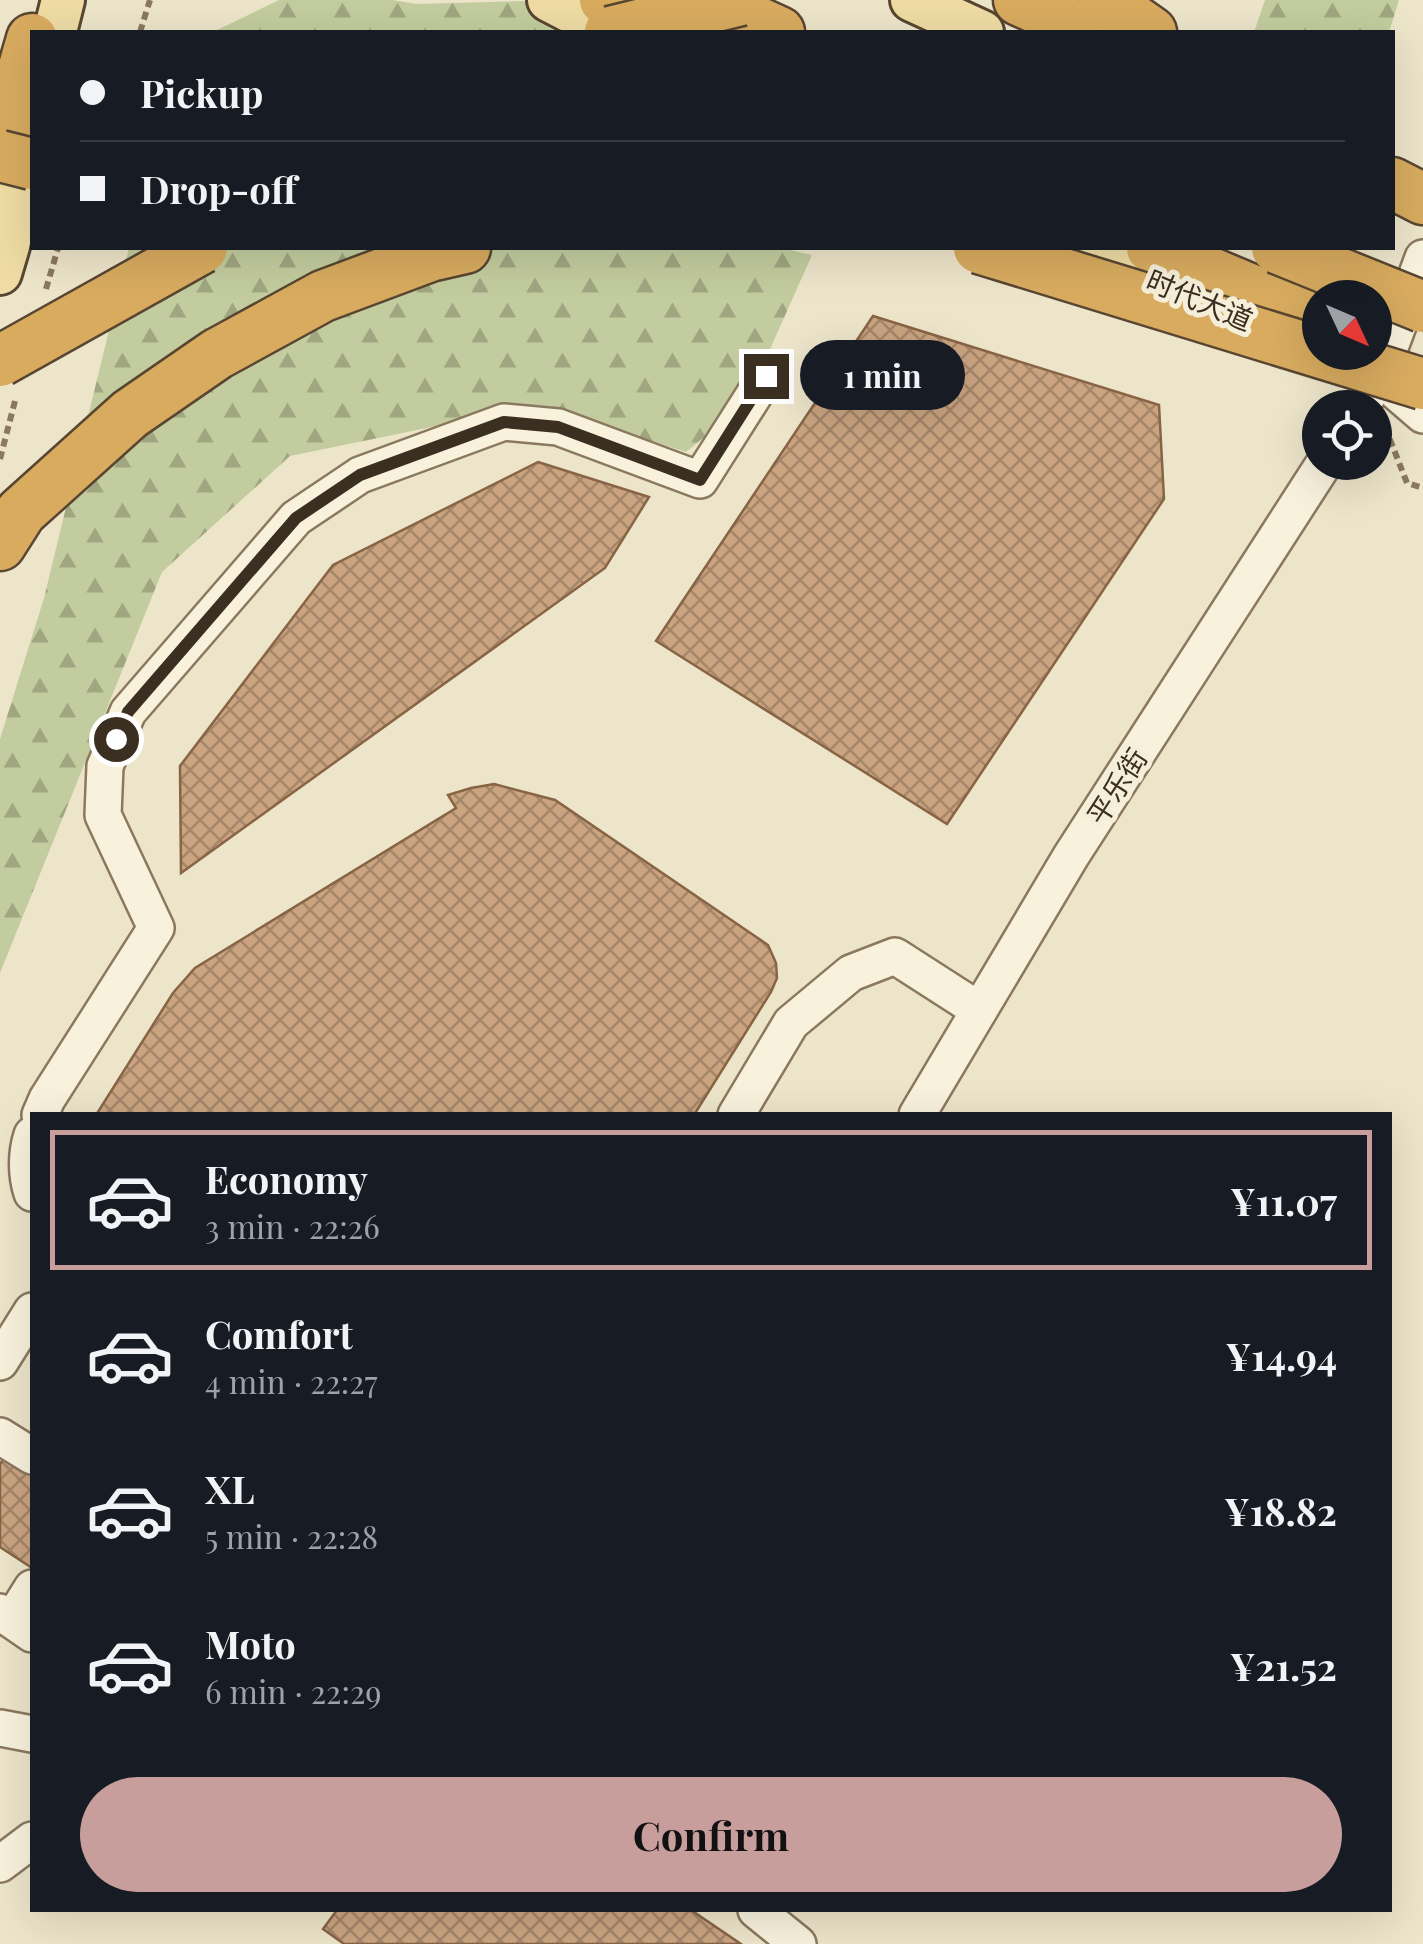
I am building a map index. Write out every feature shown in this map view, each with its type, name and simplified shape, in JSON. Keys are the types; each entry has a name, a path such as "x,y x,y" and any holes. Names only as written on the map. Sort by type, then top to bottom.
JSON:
{"highway":[{"path":"605,0 666,30"},
{"path":"708,0 774,30"},
{"path":"619,30 741,0"},
{"path":"1019,0 1085,30"},
{"path":"1105,0 1149,30"},
{"path":"30,70 0,153 30,163"},
{"path":"1395,185 1423,199"},
{"path":"0,361 198,250"},
{"path":"0,544 21,512 130,414 217,354 323,296 456,250"},
{"path":"986,250 1392,375"},
{"path":"1157,250 1302,311"},
{"path":"1282,250 1423,307"}],"main road":[{"path":"549,0 607,30"},
{"path":"912,0 978,30"},
{"path":"0,273 30,143"},
{"path":"1395,209 1423,220"},
{"name":"时代大道","path":"1086,250 1302,343"},
{"name":"时代大道","path":"1392,375 1423,396"}],"street":[{"path":"1423,258 1392,375 1423,415"},
{"path":"41,1112 156,928 103,815 104,766 128,712 296,518 360,475 504,422 558,427 700,480 766,376"},
{"name":"平乐街","path":"919,1112 1071,856 1313,480"},
{"path":"738,1112 791,1023 851,972 894,956 979,1010"},
{"path":"30,1143 30,1186"},
{"path":"0,1362 30,1314"},
{"path":"0,1436 30,1455"},
{"path":"15,1622 30,1592"},
{"path":"0,1728 30,1734"},
{"path":"0,1864 30,1842"},
{"path":"758,1912 798,1944"}],"path":[{"path":"141,30 150,0"}],"green space":[{"path":"279,0 393,0 416,4 527,1 580,30 217,30"},
{"path":"1265,0 1399,0 1390,30 1255,30"},
{"path":"129,250 790,250 812,255 746,403 686,452 540,405 290,456 162,572 0,973 0,739 44,598"}],"building":[{"path":"873,316 1159,405 1164,499 947,824 656,641"},
{"path":"538,462 649,497 605,568 181,873 180,766 333,565"},
{"path":"494,784 555,800 768,945 777,978 771,992 696,1112 98,1112 173,993 195,968 456,808 448,795"},
{"path":"10,1449 30,1462 30,1567 0,1547 0,1464"},
{"path":"336,1912 694,1912 741,1944 344,1944 323,1929"}],"route":[{"path":"116,739 128,712 296,518 360,475 504,422 558,427 700,480 766,376"}]}
